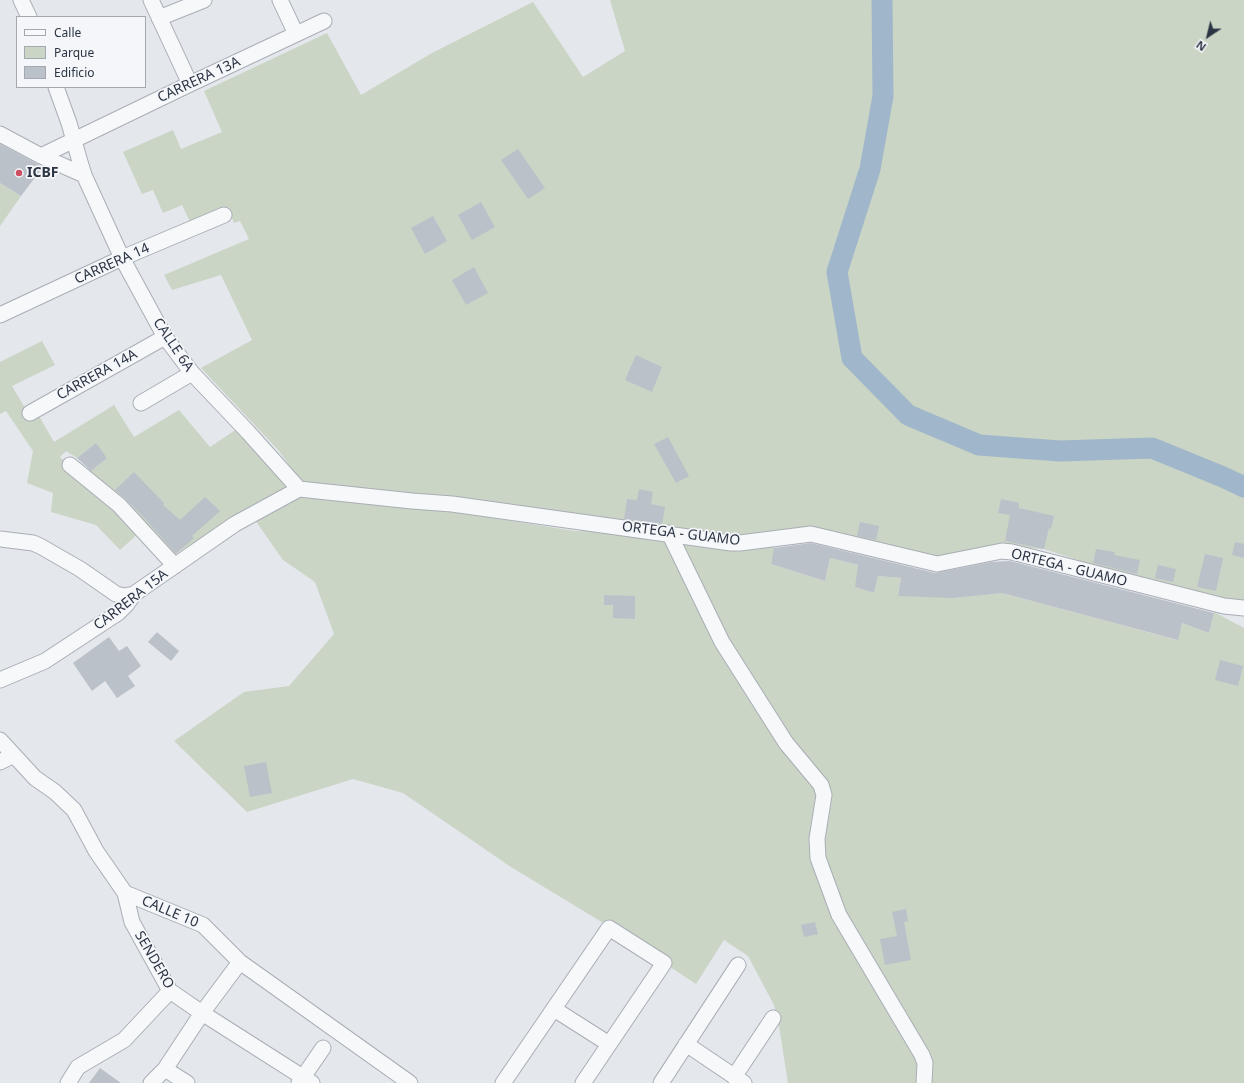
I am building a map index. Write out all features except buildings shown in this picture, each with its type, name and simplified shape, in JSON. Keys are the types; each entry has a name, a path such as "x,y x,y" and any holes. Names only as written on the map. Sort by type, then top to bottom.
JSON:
{"street":[{"path":"21,0 28,16"},
{"path":"151,0 190,84"},
{"path":"160,18 204,0"},
{"path":"280,0 296,34"},
{"name":"CARRERA 13A","path":"41,156 324,21"},
{"name":"CALLE 6A","path":"56,88 84,175 122,258 165,337 192,373 299,489"},
{"path":"0,134 41,156 84,175"},
{"name":"CARRERA 14","path":"0,315 122,258 224,215"},
{"name":"CARRERA 14A","path":"30,413 165,337"},
{"path":"141,403 192,373"},
{"path":"70,465 119,505 175,566"},
{"name":"ORTEGA - GUAMO","path":"299,489 452,504 740,543 811,534 937,564 1002,551 1012,552 1224,606 1244,608"},
{"name":"CARRERA 15A","path":"0,680 45,661 118,613 128,604 134,594 234,524 299,489"},
{"path":"669,533 722,642 786,743 821,785 824,795 817,839 818,858 839,915 922,1055 925,1063 924,1083"},
{"path":"0,538 33,543 80,568 116,594 124,596 134,594"},
{"name":"CALLE 10","path":"0,740 35,778 55,792 74,810 96,851 125,893 203,925 240,962 410,1083"},
{"path":"0,762 14,755"},
{"name":"SENDERO","path":"125,893 132,922 170,991 202,1014 305,1081"},
{"path":"503,1083 609,928 664,963 583,1083"},
{"path":"151,1083 165,1069 202,1014 240,962"},
{"path":"660,1083 738,965"},
{"path":"68,1083 78,1067 124,1040 170,991"},
{"path":"554,1009 609,1044"},
{"path":"686,1044 739,1080 773,1018"},
{"path":"305,1081 323,1048"},
{"path":"165,1069 187,1083"}],"green space":[{"path":"610,0 1244,0 1244,601 1242,602 1102,568 1044,549 1004,546 947,559 847,537 732,539 303,484 279,451 201,368 252,340 221,275 172,290 164,275 249,239 240,221 234,223 228,208 224,208 190,222 182,205 163,213 153,190 142,194 123,152 173,130 181,149 222,132 204,91 327,33 361,95 432,53 533,2 583,77 625,51"},
{"path":"0,183 21,196 0,226"},
{"path":"42,341 55,365 12,386 32,420 39,416 54,442 114,405 134,437 179,410 210,447 237,429 293,488 236,518 175,554 114,490 88,473 107,458 95,444 77,458 66,451 60,457 140,532 120,550 96,525 51,512 53,493 27,483 33,451 6,411 0,414 0,362"},
{"path":"302,496 423,507 575,531 630,532 676,539 775,545 771,564 825,581 830,558 858,565 856,587 874,593 878,576 901,578 898,596 1002,593 1177,640 1182,623 1209,633 1214,612 1244,628 1244,1083 788,1083 778,1020 774,1005 748,956 724,940 696,984 605,924 511,867 403,793 353,779 247,812 174,741 244,692 289,686 334,634 315,582 283,560 255,520"}],"waterway":[{"path":"882,0 883,96 870,169 837,272 852,358 908,415 979,445 1060,451 1152,448 1244,487"}],"place":[{"name":"ICBF","path":"19,173"}]}
